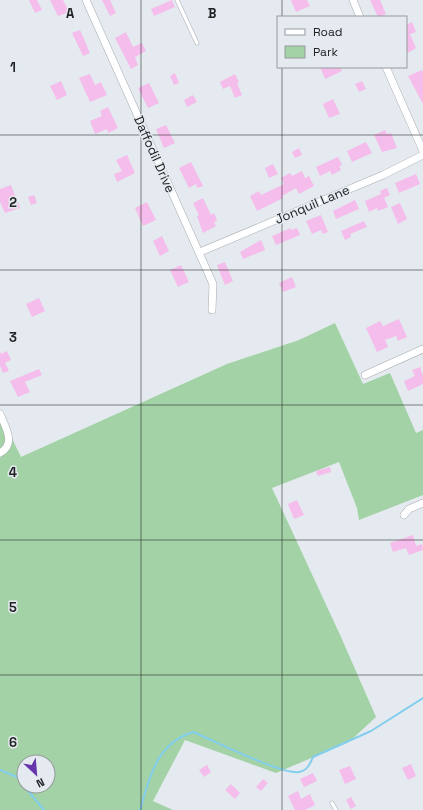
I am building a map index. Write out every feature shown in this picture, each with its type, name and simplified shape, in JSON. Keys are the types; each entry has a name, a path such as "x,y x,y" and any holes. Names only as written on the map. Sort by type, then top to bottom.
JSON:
{"street":[{"name":"Daffodil Drive","path":"86,0 200,252 213,284 212,310"},
{"path":"353,0 360,16"},
{"path":"386,68 423,151"},
{"name":"Jonquil Lane","path":"200,252 383,175 423,155"},
{"path":"365,375 423,349"},
{"path":"0,414 9,439 6,448 0,453"},
{"path":"404,516 409,510 423,503"}],"lane":[{"path":"177,0 197,42"},
{"path":"332,803 336,810"}],"green space":[{"path":"335,323 363,384 390,373 416,433 423,430 423,495 359,520 357,508 339,462 272,488 341,637 376,717 349,742 276,773 185,740 153,801 173,810 0,810 0,414 21,457 227,364 299,340"}],"building":[{"path":"29,0 37,0 42,10 35,13"},
{"path":"50,0 63,0 69,12 58,16"},
{"path":"102,0 110,0 116,13 110,16"},
{"path":"172,0 175,7 154,16 151,9"},
{"path":"291,0 307,0 310,6 296,12"},
{"path":"370,0 380,0 386,14 378,16"},
{"path":"412,22 416,32 410,34 416,48 407,53 407,24"},
{"path":"80,30 90,53 83,56 72,33"},
{"path":"126,32 133,47 142,43 146,51 135,57 138,65 131,69 115,38"},
{"path":"320,68 340,68 342,71 325,79"},
{"path":"422,70 423,73 423,104 408,76"},
{"path":"175,73 179,83 174,85 170,76"},
{"path":"90,74 95,85 101,82 107,95 90,102 79,78"},
{"path":"235,74 239,82 237,83 242,95 235,98 230,86 223,89 220,82"},
{"path":"61,81 67,95 57,100 50,86"},
{"path":"362,81 366,89 359,92 355,84"},
{"path":"149,83 159,103 148,108 138,88"},
{"path":"193,95 197,102 187,107 184,100"},
{"path":"333,99 340,114 329,118 323,104"},
{"path":"108,107 118,128 108,133 107,129 95,134 90,121 102,116 100,111"},
{"path":"166,125 175,143 164,148 156,129"},
{"path":"385,130 387,134 391,133 397,148 382,152 374,135"},
{"path":"366,142 372,153 352,162 347,151"},
{"path":"299,148 302,155 295,158 292,152"},
{"path":"127,155 135,173 117,182 114,174 122,171 116,160"},
{"path":"338,157 342,165 339,166 341,170 332,175 330,171 320,176 316,167"},
{"path":"191,162 203,186 197,188 196,184 189,188 179,168"},
{"path":"273,164 278,174 269,178 265,168"},
{"path":"302,171 305,178 309,176 314,186 299,194 296,188 282,196 283,198 257,211 250,196 259,191 261,195 284,184 281,178 290,173 292,176"},
{"path":"416,174 420,184 399,193 395,183"},
{"path":"11,185 20,208 5,213 0,202 0,189"},
{"path":"387,188 390,195 384,198 388,207 378,211 377,208 369,212 365,201 381,194 380,191"},
{"path":"34,195 37,203 31,205 28,197"},
{"path":"203,198 211,215 214,213 217,220 214,222 216,226 203,233 197,216 199,215 193,203"},
{"path":"355,200 359,209 336,219 333,211"},
{"path":"147,202 156,220 143,226 135,208"},
{"path":"400,203 407,219 398,224 391,207"},
{"path":"321,215 328,232 323,234 321,230 312,234 306,221"},
{"path":"364,221 367,227 350,234 351,237 345,240 341,231"},
{"path":"291,228 291,230 297,228 300,235 276,245 272,236"},
{"path":"162,236 169,251 160,256 153,241"},
{"path":"261,240 265,250 243,259 240,252"},
{"path":"225,262 233,281 225,285 217,265"},
{"path":"181,265 189,282 178,287 170,270"},
{"path":"292,277 296,287 283,292 279,283"},
{"path":"39,298 45,311 32,317 26,304"},
{"path":"399,319 407,337 398,341 396,336 385,340 388,347 377,352 366,328 380,321 383,326"},
{"path":"0,351 1,354 7,351 11,360 5,363 9,371 3,373 0,366"},
{"path":"420,367 423,376 423,384 408,391 404,381 415,376 412,370"},
{"path":"39,369 42,375 25,382 30,392 18,397 10,381"},
{"path":"330,467 331,472 318,476 316,471"},
{"path":"297,500 304,515 294,519 288,504"},
{"path":"413,535 416,546 422,544 423,550 409,555 406,548 393,552 390,543"},
{"path":"411,764 416,776 408,780 402,768"},
{"path":"207,765 211,772 204,777 199,770"},
{"path":"350,766 356,779 345,784 339,770"},
{"path":"313,773 317,781 304,787 300,779"},
{"path":"263,779 268,783 261,791 256,787"},
{"path":"231,784 240,793 235,799 225,790"},
{"path":"298,791 301,799 310,794 315,805 305,810 295,810 288,796"},
{"path":"351,797 356,806 351,809 346,800"}],"waterway":[{"path":"140,810 147,785 156,763 171,744 181,737 193,732 263,763 278,768 299,772 306,769 313,757 371,731 423,698"},
{"path":"0,770 16,777"},
{"path":"31,794 44,810"}]}
